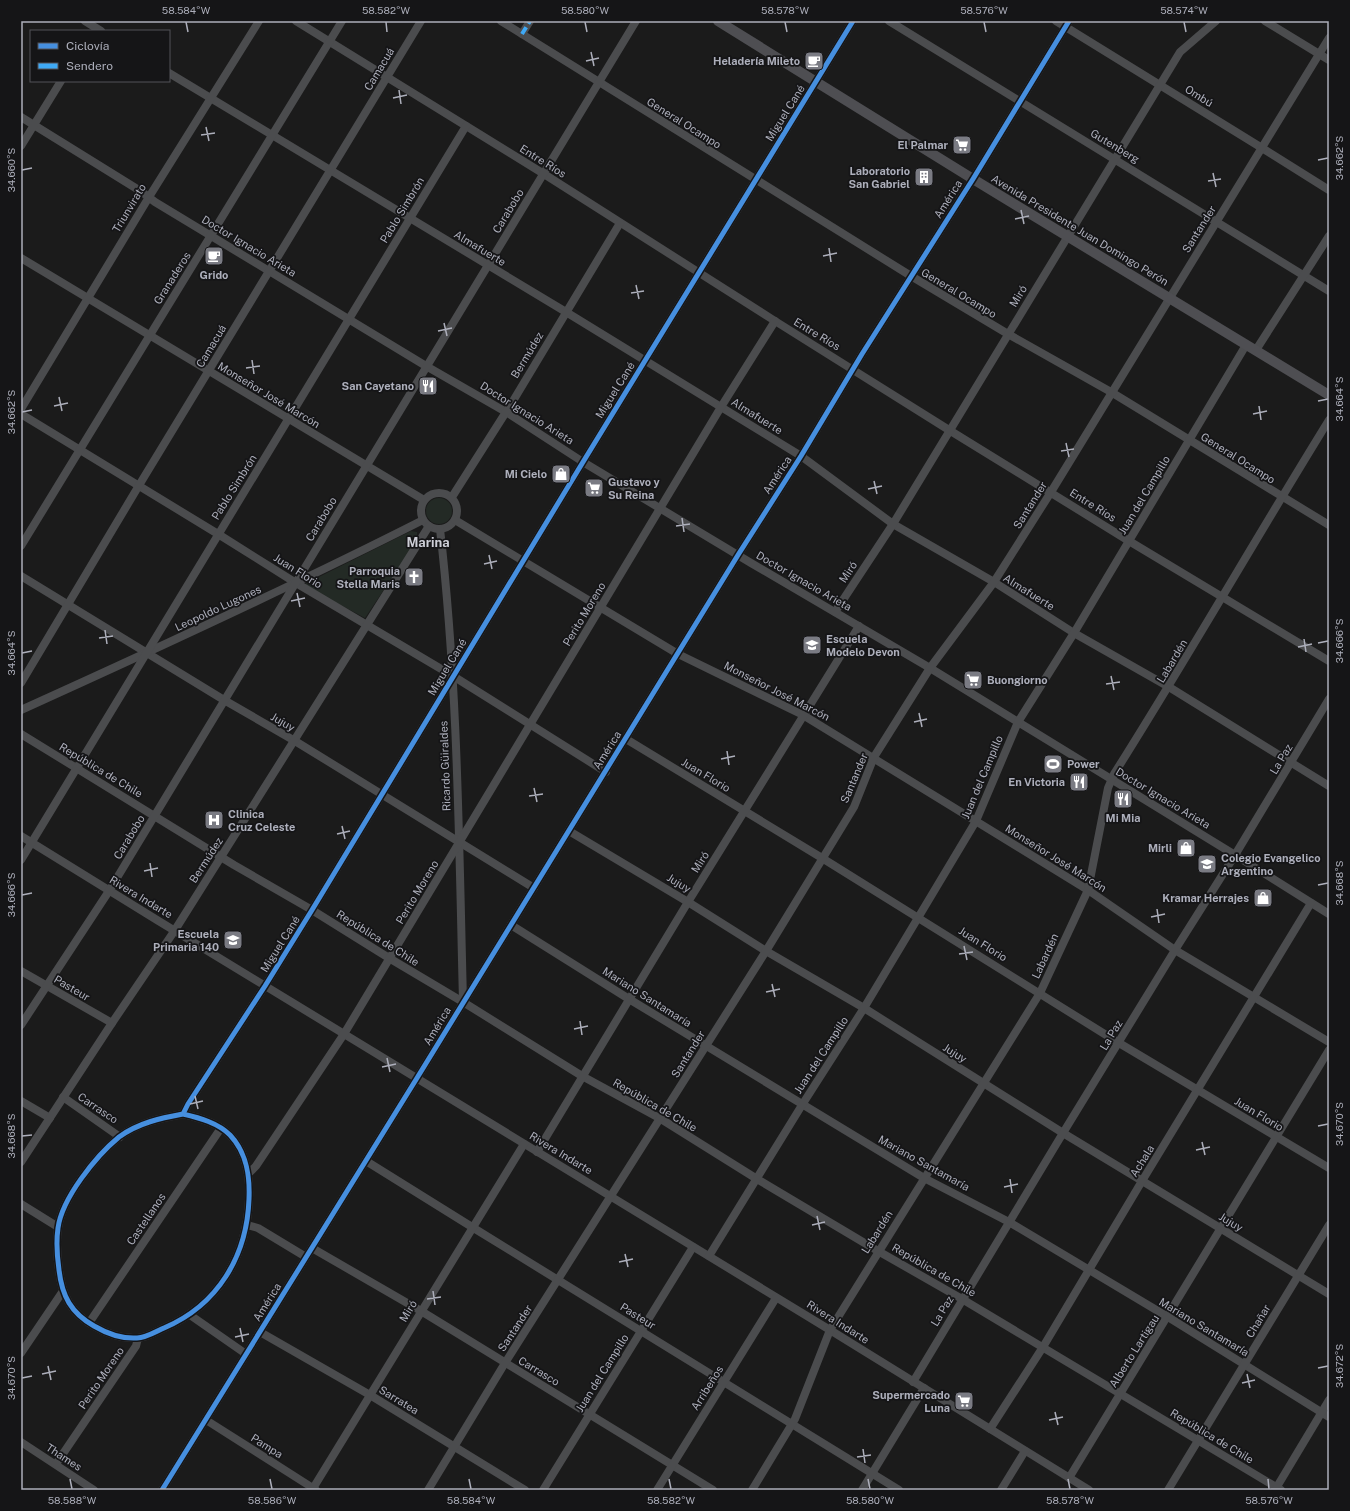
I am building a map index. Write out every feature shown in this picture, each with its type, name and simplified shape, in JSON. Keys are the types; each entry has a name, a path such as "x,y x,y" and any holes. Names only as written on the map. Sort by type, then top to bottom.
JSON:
{"main road":[{"name":"Avenida Presidente Juan Domingo Perón","path":"718,21 973,179 1329,395"}],"street":[{"path":"85,21 96,27"},
{"name":"Triunvirato","path":"21,408 149,197 259,21"},
{"name":"Entre Ríos","path":"296,21 544,174 949,430 1329,661"},
{"name":"Granaderos","path":"21,546 342,21"},
{"name":"Camacuá","path":"21,683 138,487 421,21"},
{"name":"General Ocampo","path":"501,21 911,276 1008,334 1112,392 1281,497 1329,525"},
{"path":"522,34 530,21"},
{"name":"Carabobo","path":"21,1026 109,891 155,816 636,21"},
{"name":"Miguel Cané","path":"183,1114 312,910 645,360 853,21"},
{"name":"Gutenberg","path":"890,21 1329,290"},
{"name":"Ombú","path":"1056,21 1067,24 1160,85 1329,190"},
{"name":"Miró","path":"835,612 893,524 1180,52 1216,21"},
{"path":"1265,21 1329,60"},
{"name":"América","path":"162,1490 606,772 738,555 801,456 853,369 973,179 1067,24"},
{"name":"Santander","path":"428,1490 505,1363 661,1119 766,951 854,806 874,757 930,668 994,582 1051,492 1329,38"},
{"name":"Almafuerte","path":"170,73 801,456 893,524 994,582 1074,633 1169,687 1329,786"},
{"path":"21,146 60,82"},
{"name":"Doctor Ignacio Arieta","path":"21,117 155,202 426,366 506,412 583,462 930,668 1329,914"},
{"name":"Pablo Simbrón","path":"21,860 289,419 348,318 466,126"},
{"name":"Bermúdez","path":"452,497 506,412 620,223"},
{"path":"1256,350 1329,236"},
{"name":"Monseñor José Marcón","path":"21,258 424,500"},
{"name":"Perito Moreno","path":"249,1173 256,1166 344,1034 721,407 775,321"},
{"name":"Juan del Campillo","path":"709,1256 864,1008 976,821 1018,722 1130,541 1246,345"},
{"name":"Juan Florio","path":"21,414 296,583 453,676 606,772"},
{"name":"Labardén","path":"752,1490 792,1425 830,1330 1040,993 1088,890 1111,779 1169,687 1281,497 1329,420"},
{"path":"441,492 452,497 458,509 455,520 449,526 440,529 426,524 420,509 424,500 429,495 441,492"},
{"name":"Monseñor José Marcón","path":"455,520 678,654 803,715 874,757 1088,890 1175,950 1329,1042"},
{"name":"Bermúdez","path":"21,1162 175,930 295,741 426,524"},
{"name":"Leopoldo Lugones","path":"21,710 147,654 296,583 426,524"},
{"name":"Ricardo Güiraldes","path":"440,529 453,676 463,1002"},
{"name":"Jujuy","path":"21,576 147,654 295,741 534,888"},
{"name":"Miró","path":"537,1152 628,999 859,626"},
{"name":"La Paz","path":"913,1382 1063,1133 1235,855 1329,699"},
{"name":"República de Chile","path":"21,734 221,857 312,910 463,1002 582,1076 661,1119 757,1179 1043,1347 1277,1489"},
{"name":"Juan Florio","path":"626,739 822,858 1119,1043 1329,1168"},
{"name":"Jujuy","path":"569,831 688,902 766,951 864,1008 1063,1133 1329,1294"},
{"name":"Rivera Indarte","path":"21,836 1089,1490"},
{"name":"Achala","path":"990,1429 1043,1347 1142,1181 1199,1090 1311,904"},
{"name":"Mariano Santamaría","path":"511,925 628,999 802,1105 924,1178 1009,1222 1168,1317 1329,1417"},
{"name":"Pasteur","path":"21,971 112,1023"},
{"name":"Alberto Lartigau","path":"1069,1478 1329,1050"},
{"name":"Carrasco","path":"64,1098 120,1137"},
{"path":"21,1101 50,1118"},
{"path":"183,1114 205,1120 221,1128 235,1140 243,1156 249,1173 250,1189 247,1226 240,1250 228,1273 212,1295 190,1315 175,1323 138,1338 106,1333 76,1313 68,1302 63,1291 57,1254 58,1227 67,1203 80,1181 97,1159 120,1137 146,1123 183,1114"},
{"name":"Castellanos","path":"89,1323 221,1128"},
{"name":"Miró","path":"313,1489 524,1144"},
{"name":"Pasteur","path":"366,1161 472,1228 899,1490"},
{"path":"21,1204 58,1227"},
{"name":"Chañar","path":"1168,1490 1329,1225"},
{"path":"247,1226 258,1228 306,1257"},
{"name":"Juan del Campillo","path":"543,1490 693,1247"},
{"name":"Carrasco","path":"312,1248 421,1311 713,1490"},
{"path":"21,1353 63,1291"},
{"name":"Arribeños","path":"657,1490 776,1298"},
{"path":"190,1315 246,1354"},
{"name":"Sarratea","path":"260,1332 370,1395 525,1490"},
{"name":"Perito Moreno","path":"56,1464 136,1346 138,1338"},
{"path":"862,1490 924,1388"},
{"path":"1277,1489 1329,1400"},
{"name":"Pampa","path":"206,1420 313,1489"},
{"name":"Thames","path":"21,1442 94,1490"},
{"path":"1001,1490 1025,1451"}],"shaded area":[{"path":"439,498 448,502 452,511 448,520 439,524 430,520 426,511 430,502"},
{"path":"411,531 417,532 417,540 365,618 303,585"}],"marked path":[{"path":"522,34 530,21"}],"cycle path":[{"path":"183,1114 202,1119 220,1127 236,1142 244,1157 248,1173 249,1199 247,1220 242,1240 235,1259 226,1276 214,1292 200,1306 183,1318 144,1337 126,1338 114,1335 94,1326 79,1315 69,1303 62,1288 58,1260 57,1233 61,1216 73,1191 81,1178 100,1155 126,1132 158,1119 183,1114 312,910 583,462 853,21"},
{"path":"162,1490 738,555 801,456 862,354 973,179 1069,21"}],"place":[{"name":"Heladería Mileto","path":"814,61"},
{"name":"El Palmar","path":"962,145"},
{"name":"Laboratorio San Gabriel","path":"924,177"},
{"name":"Grido","path":"214,256"},
{"name":"San Cayetano","path":"428,386"},
{"name":"Mi Cielo","path":"561,474"},
{"name":"Gustavo y Su Reina","path":"594,488"},
{"name":"Parroquia Stella Maris","path":"414,577"},
{"name":"Escuela Modelo Devon","path":"812,645"},
{"name":"Buongiorno","path":"973,680"},
{"name":"Power","path":"1053,764"},
{"name":"En Victoria","path":"1079,782"},
{"name":"Mi Mia","path":"1123,799"},
{"name":"Clinica Cruz Celeste","path":"214,820"},
{"name":"Mirli","path":"1186,848"},
{"name":"Colegio Evangelico Argentino","path":"1207,864"},
{"name":"Kramar Herrajes","path":"1263,898"},
{"name":"Escuela Primaria 140","path":"233,940"},
{"name":"Supermercado Luna","path":"964,1401"}],"district":[{"name":"Marina","path":"428,542"}]}
